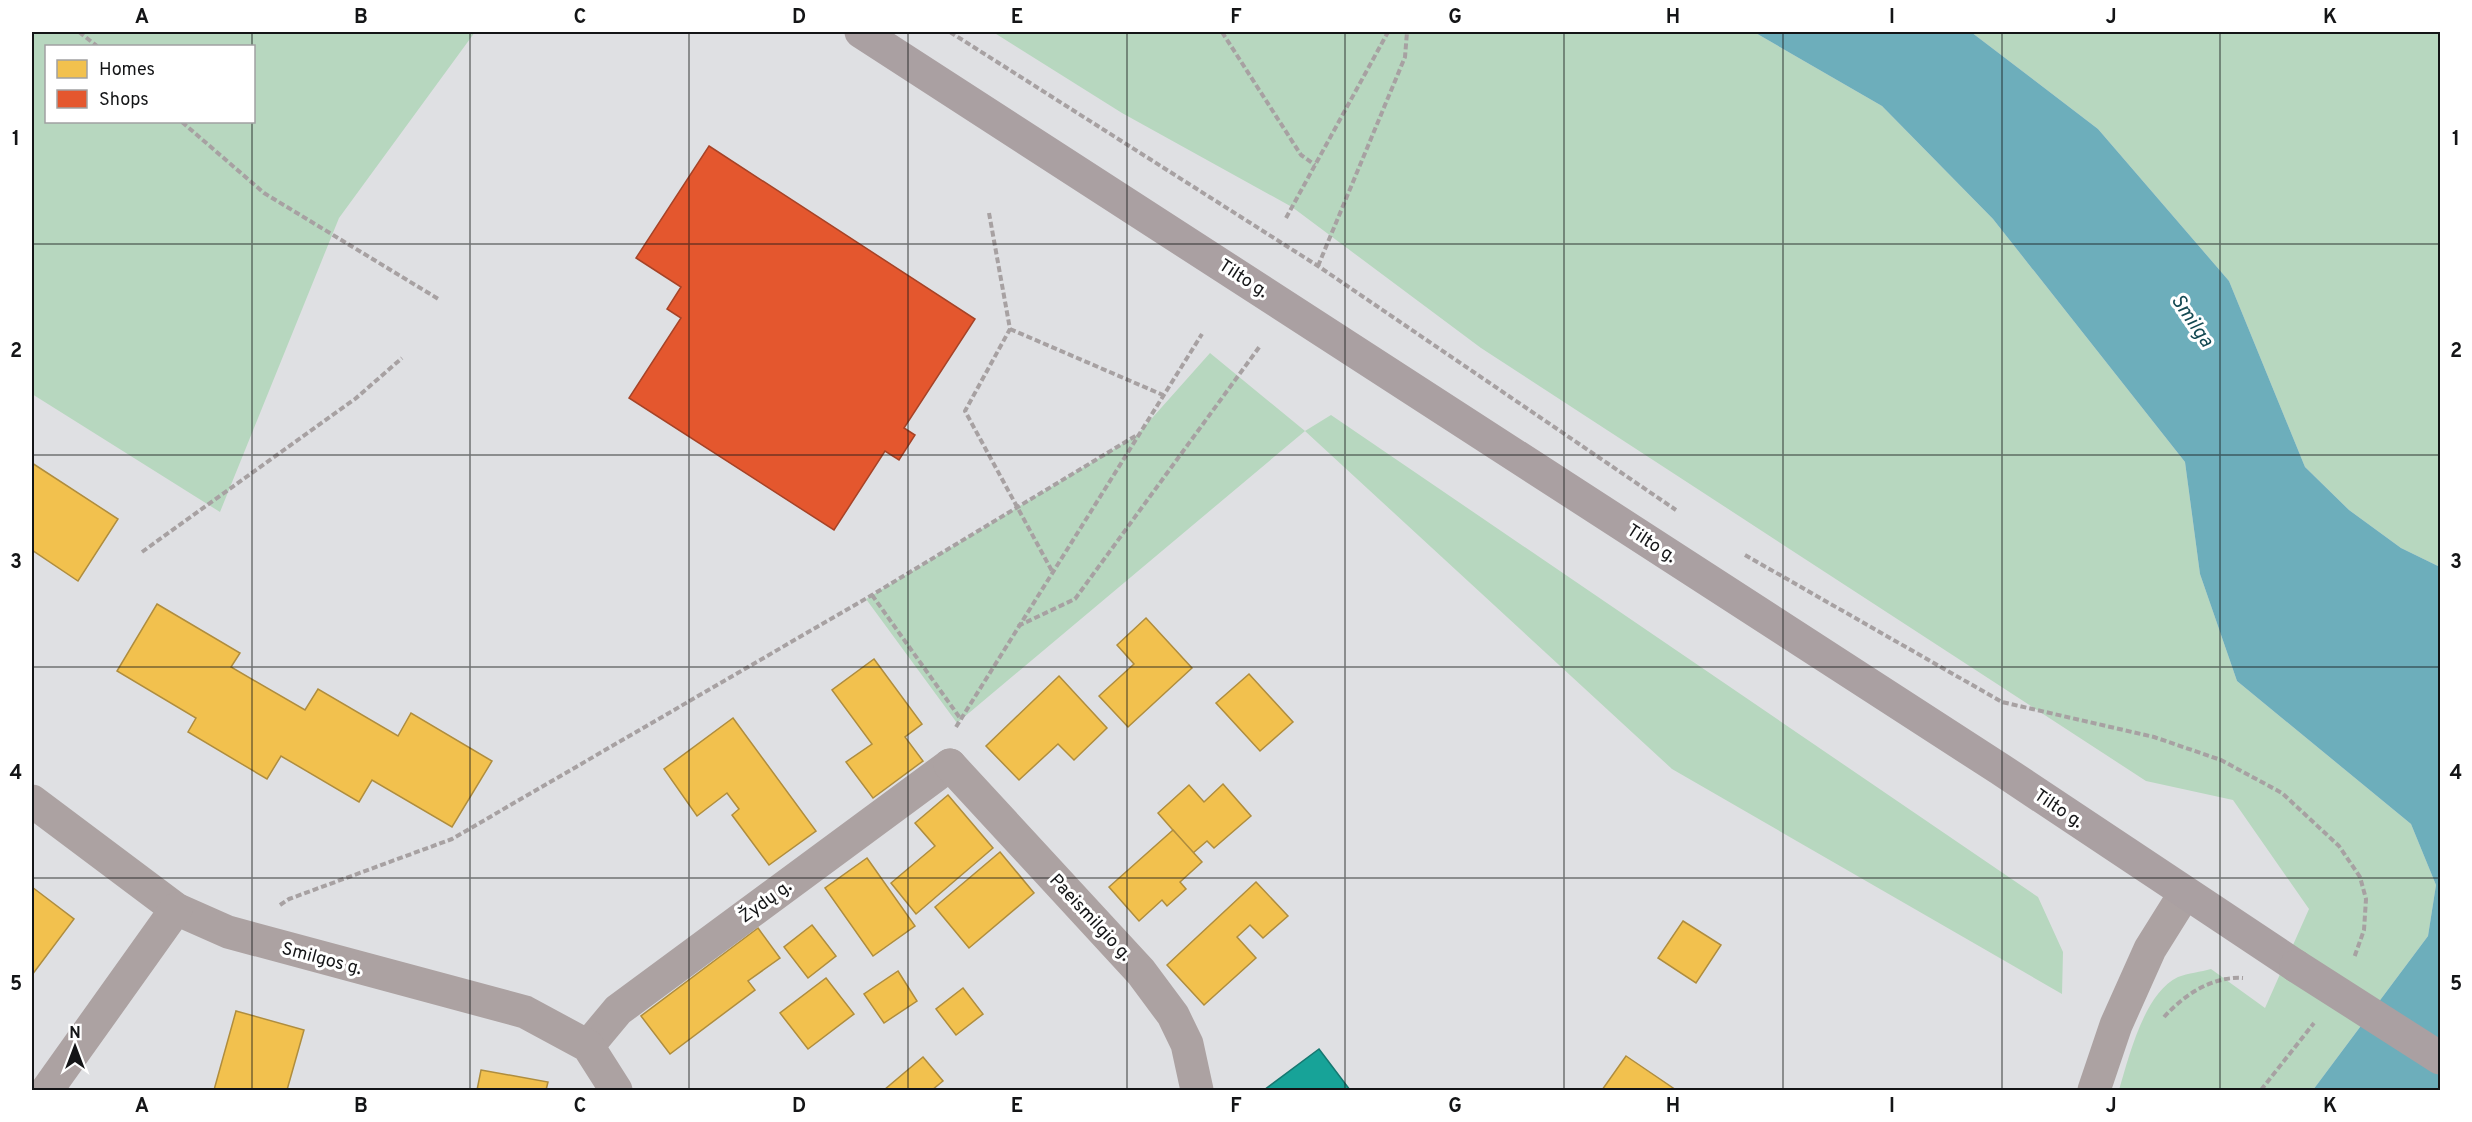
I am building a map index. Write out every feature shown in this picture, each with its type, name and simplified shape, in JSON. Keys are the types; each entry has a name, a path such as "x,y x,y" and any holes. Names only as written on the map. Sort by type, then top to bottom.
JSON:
{"main road":[{"name":"Tilto g.","path":"861,32 1970,749 2296,966 2440,1058"}],"street":[{"name":"Žydų g.","path":"588,1046 618,1010 950,765"},
{"name":"Paeismilgio g.","path":"950,765 1141,972 1173,1015 1187,1044 1197,1090"},
{"name":"Smilgos g.","path":"32,801 176,909 238,935 525,1012 588,1046 616,1090"},
{"path":"2094,1090 2116,1025 2150,948 2185,893"},
{"path":"47,1090 176,909"}],"path":[{"path":"79,32 96,45"},
{"path":"950,32 1318,266 1677,510"},
{"path":"1222,32 1301,155 1315,165"},
{"path":"1286,218 1388,32"},
{"path":"1318,266 1405,57 1407,32"},
{"path":"183,123 264,193 440,300"},
{"path":"989,213 1010,329 965,411 1052,571"},
{"path":"1010,329 1163,395"},
{"path":"950,765 960,718 1202,334"},
{"path":"1017,626 1075,599 1260,346"},
{"path":"142,552 355,399 402,358"},
{"path":"238,935 289,899 452,839 872,595 1137,435"},
{"path":"1736,549 2002,702 2154,736 2221,760 2282,792 2339,846 2360,877 2366,899 2364,930 2349,966"},
{"path":"872,595 960,718"},
{"path":"2162,1019 2179,1000 2207,984 2230,977 2247,979"},
{"path":"2261,1090 2306,1037 2318,1017"}],"green space":[{"path":"32,32 475,32 339,218 220,512 32,394"},
{"path":"993,32 1754,32 1882,106 1993,219 2185,462 2200,574 2237,681 2411,824 2436,885 2428,936 2313,1090 2119,1090 2133,1044 2147,1011 2166,985 2186,974 2211,969 2265,1008 2309,909 2233,800 2146,781 1481,348 1292,207 1122,113"},
{"path":"1971,32 2440,32 2440,567 2401,548 2349,510 2305,467 2229,281 2098,129"},
{"path":"1210,353 1305,431 957,723 866,599 1137,435"},
{"path":"1331,415 2038,897 2063,952 2062,994 1672,769 1305,431"}],"water":[{"name":"Smilga","path":"1754,32 1971,32 2098,129 2229,281 2305,467 2349,510 2401,548 2440,567 2440,1090 2313,1090 2428,936 2436,885 2411,824 2237,681 2200,574 2185,462 1993,219 1882,106"}],"building: Homes":[{"path":"32,463 118,519 78,581 32,550"},
{"path":"157,604 240,653 231,667 305,710 318,689 398,736 411,713 492,761 452,827 372,780 359,802 281,756 267,779 188,732 196,718 117,671"},
{"path":"1146,618 1192,668 1128,727 1099,696 1134,664 1117,645"},
{"path":"874,659 922,724 905,737 923,761 873,798 846,762 872,744 832,690"},
{"path":"1249,674 1293,722 1260,751 1216,703"},
{"path":"1059,676 1107,728 1074,760 1058,744 1019,780 986,746"},
{"path":"733,718 816,831 769,865 732,815 739,809 727,793 697,816 664,769"},
{"path":"1223,784 1251,816 1214,848 1207,841 1193,853 1158,813 1189,785 1204,802"},
{"path":"948,795 993,848 916,914 891,883 935,846 915,823"},
{"path":"1173,830 1202,862 1180,882 1186,889 1167,906 1162,900 1139,921 1109,887"},
{"path":"1000,852 1034,893 969,948 935,907"},
{"path":"867,858 915,926 873,956 825,888"},
{"path":"1256,882 1288,916 1263,938 1250,925 1237,937 1256,958 1204,1005 1167,965"},
{"path":"32,887 74,919 32,975"},
{"path":"1683,921 1721,945 1696,983 1658,958"},
{"path":"812,925 836,956 808,978 784,947"},
{"path":"758,928 780,958 748,981 755,990 670,1054 641,1016"},
{"path":"898,971 917,1001 884,1023 864,994"},
{"path":"826,978 854,1014 808,1049 780,1013"},
{"path":"963,988 983,1014 956,1035 936,1009"},
{"path":"236,1011 304,1030 287,1090 214,1090"},
{"path":"1626,1056 1676,1090 1602,1090"},
{"path":"923,1057 943,1081 932,1090 884,1090"},
{"path":"481,1070 548,1082 546,1090 477,1090"}],"building: Shops":[{"path":"709,146 975,319 904,428 915,435 899,460 885,451 834,530 629,398 681,318 667,309 681,287 636,258"}],"building: Public":[{"path":"1319,1049 1350,1090 1264,1090"}]}
